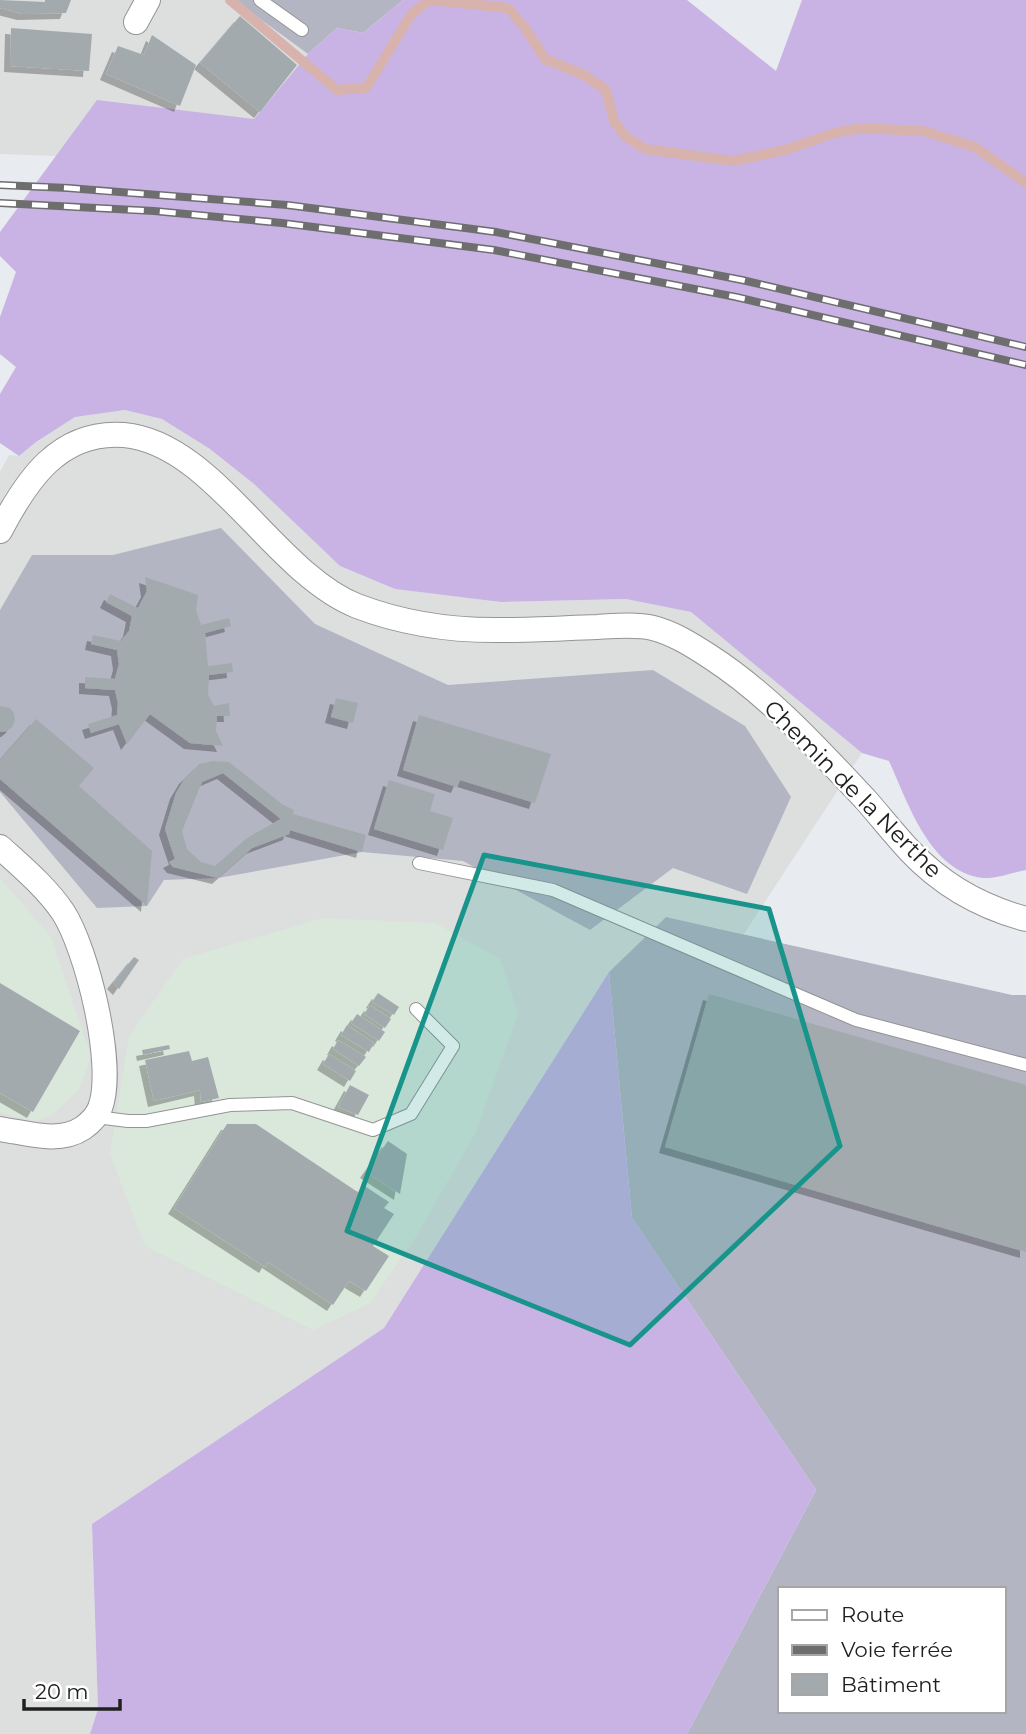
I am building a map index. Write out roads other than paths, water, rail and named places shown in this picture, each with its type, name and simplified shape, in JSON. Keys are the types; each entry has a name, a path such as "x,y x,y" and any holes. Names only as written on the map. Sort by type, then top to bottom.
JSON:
{"street":[{"path":"136,22 148,0"},
{"name":"Chemin de la Nerthe","path":"0,531 25,487 49,460 72,444 124,435 145,440 192,464 324,588 354,605 433,626 501,630 616,626 651,628 675,636 707,654 734,674 796,729 930,870 961,893 990,909 1026,919"},
{"path":"0,847 48,892 64,914 78,942 89,971 105,1060 103,1095 96,1117 78,1131 55,1137 0,1129"}],"lane":[{"path":"260,0 302,30"},
{"path":"419,863 553,890 856,1020 1026,1065"},
{"path":"96,1117 145,1121 230,1105 292,1103 373,1130 411,1114 453,1046 416,1009"}],"waterway":[{"path":"230,0 337,90 366,88 412,13 430,0 508,8 545,59 584,75 606,90 614,121 625,136 645,149 733,161 785,150 834,133 861,128 923,131 975,147 1026,183"}],"railway":[{"path":"0,185 287,205 496,232 742,280 1026,347"},
{"path":"0,203 154,211 282,223 494,250 736,297 1026,365"}]}
